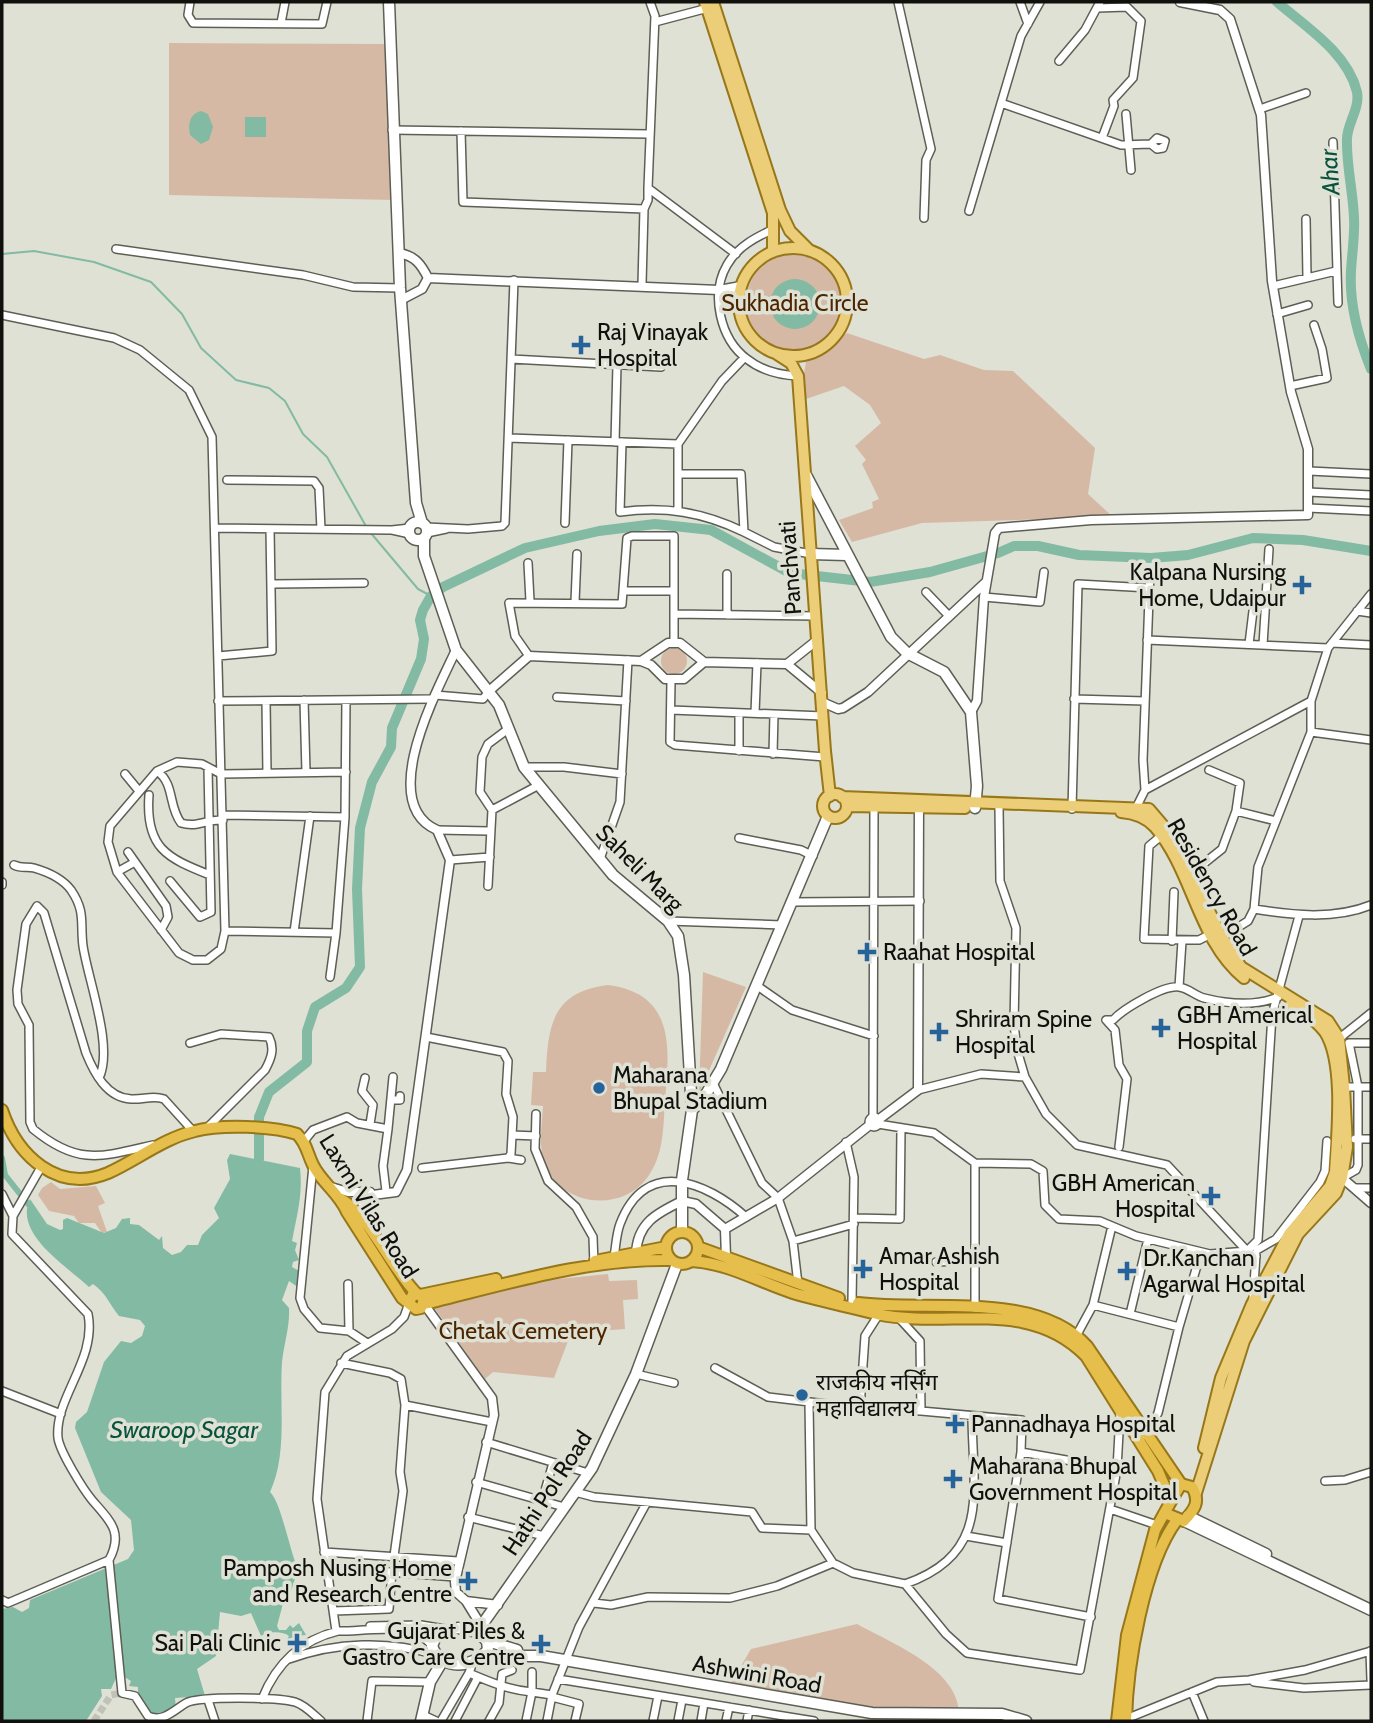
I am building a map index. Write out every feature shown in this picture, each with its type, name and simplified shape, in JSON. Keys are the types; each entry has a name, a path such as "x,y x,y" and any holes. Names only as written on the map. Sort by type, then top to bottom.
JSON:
{"highway":[{"path":"2,1110 6,1124 40,1169"},
{"name":"Laxmi Vilas Road","path":"40,1169 70,1177 104,1174 193,1131 211,1128 288,1131 304,1141 313,1165 341,1199 390,1280 409,1303"},
{"path":"341,1199 354,1208 420,1297 594,1264 691,1261 721,1265 792,1293 879,1314 898,1317 1016,1319 1075,1339 1158,1471 1168,1505 1183,1519"},
{"path":"666,1247 671,1236 682,1232 693,1237 698,1247 852,1302 891,1307 1029,1312 1075,1339 1146,1436 1189,1488 1195,1510 1167,1533 1158,1555 1129,1664 1123,1720"},
{"path":"594,1264 614,1256 666,1247"},
{"path":"666,1247 674,1262"},
{"path":"691,1261 698,1247"},
{"name":"Laxmi Vilas Road","path":"409,1303 410,1296 420,1297"},
{"path":"1123,1720 1127,1635 1157,1525 1168,1505 1189,1488"}],"main road":[{"name":"Saheli Marg","path":"389,2 400,288 418,531 431,578 455,645 489,691 524,767 613,875 668,921 678,936 682,951 692,1110 682,1180 682,1232"},
{"path":"710,5 773,212 773,252"},
{"path":"710,5 780,210 790,231 810,251 834,266 848,298 843,324 836,335 802,363 798,376"},
{"path":"798,376 791,363 750,335 743,323 740,292 756,263 773,252 785,248 810,251"},
{"path":"777,354 797,356 816,351"},
{"name":"Panchvati","path":"798,376 825,757 840,799 824,805 828,816"},
{"path":"804,472 891,637 907,653 944,672 971,712 975,804"},
{"path":"811,555 847,557"},
{"path":"840,799 919,804 1072,807"},
{"path":"840,799 874,808 919,804"},
{"path":"692,1110 713,1083 828,816 839,817 840,799"},
{"name":"Residency Road","path":"975,804 999,808 1135,810 1150,822 1189,876 1230,966 1251,983 1279,993 1315,1020 1335,1042 1340,1087 1336,1139 1338,1175 1289,1234 1221,1378 1200,1466 1189,1488"},
{"path":"1135,810 1156,815 1172,836 1189,876"},
{"name":"Hathi Pol Road","path":"482,1627 588,1473 636,1374 674,1262"},
{"path":"1183,1519 1348,1596 1371,1604"},
{"path":"1183,1519 1371,1610"},
{"path":"422,1718 437,1654 437,1634 445,1629 482,1627 488,1650 471,1668 437,1654"},
{"path":"487,1641 541,1656"},
{"name":"Ashwini Road","path":"482,1656 541,1656 872,1713 973,1718 1007,1715 1026,1721"}],"street":[{"path":"190,2 188,15 192,23 322,24 327,2"},
{"path":"281,23 285,2"},
{"path":"642,284 644,209 648,200 648,134 654,22 650,2"},
{"path":"898,2 931,149 926,160 924,218"},
{"path":"1020,2 1028,24"},
{"path":"969,211 1001,103 1028,24 1040,2"},
{"path":"971,712 977,701 989,562 995,533 999,528 1091,520 1308,515 1308,449 1290,386 1266,232 1265,142 1260,109 1230,19 1220,10 1180,2"},
{"path":"654,22 710,5"},
{"path":"1059,61 1085,30 1098,5 1127,7 1140,21 1133,78 1114,100 1102,138"},
{"path":"1260,109 1306,93"},
{"path":"1001,103 1102,138 1129,145 1151,144"},
{"path":"1126,114 1131,170"},
{"path":"392,130 648,134"},
{"path":"461,131 463,202 644,209"},
{"path":"1333,142 1338,303"},
{"path":"648,188 736,254"},
{"path":"1306,219 1307,277"},
{"path":"774,229 750,240 726,265 719,290 722,323 744,358 766,371 798,376"},
{"path":"116,249 303,275 353,288 400,288"},
{"path":"399,253 410,255 421,264 428,278"},
{"path":"1273,286 1336,271"},
{"path":"428,278 642,284 740,292"},
{"path":"401,300 422,289 428,278"},
{"path":"216,528 418,531 502,526 505,523 514,279"},
{"path":"1277,314 1308,305"},
{"path":"2,315 114,338 140,350 189,390 212,437 216,528 218,701 221,774 223,817 225,931 221,949 207,960 200,961 178,953 117,872 110,854 107,833 157,771 177,762 208,768 221,774 346,772"},
{"path":"1290,386 1326,378 1322,349 1314,325"},
{"path":"678,510 678,444 722,381 744,358"},
{"path":"511,359 661,367"},
{"path":"617,365 620,512 678,510 711,517 774,547 811,555"},
{"path":"509,439 678,444"},
{"path":"565,523 568,440"},
{"path":"1309,471 1371,474"},
{"path":"678,474 741,474 744,533"},
{"path":"227,480 314,481 319,488 321,529"},
{"path":"1308,492 1371,495"},
{"path":"1308,508 1371,511"},
{"path":"218,656 272,651 270,529"},
{"path":"528,656 515,636 509,603 530,601 622,604 627,538 674,536 674,642"},
{"path":"1263,645 1269,549"},
{"path":"575,602 577,554"},
{"path":"528,563 530,601"},
{"path":"1135,810 1145,790 1143,760 1150,571"},
{"path":"984,597 1040,602 1044,572"},
{"path":"727,573 727,615"},
{"path":"786,664 822,698 838,709 844,708 875,685 986,582"},
{"path":"273,584 364,583"},
{"path":"1072,807 1078,584 1149,587"},
{"path":"623,591 673,591"},
{"path":"926,592 949,616"},
{"path":"1161,836 1149,846 1143,939 1182,941 1216,938 1248,921 1254,909 1258,867 1311,732 1311,701 1330,645 1371,594"},
{"path":"1149,602 1181,601"},
{"path":"1249,644 1253,611 1265,604"},
{"path":"1357,611 1371,613"},
{"path":"674,614 815,616"},
{"path":"1147,640 1263,645 1371,645"},
{"path":"218,701 483,699 528,656 641,661 671,681 684,678 704,662 786,664 816,641"},
{"path":"641,661 674,642 686,646 704,662"},
{"path":"455,645 431,698 413,767 410,791 412,808 423,824 437,830 489,831"},
{"path":"600,859 620,802 628,660"},
{"path":"755,713 757,663"},
{"path":"671,681 670,742 675,745 825,757"},
{"path":"557,697 626,701"},
{"path":"1074,699 1145,701"},
{"path":"304,700 306,772"},
{"path":"330,977 345,817 346,700"},
{"path":"266,701 267,773"},
{"path":"1145,790 1311,701"},
{"path":"671,710 822,716"},
{"path":"738,751 739,713"},
{"path":"774,714 774,754"},
{"path":"488,886 492,810 480,792 482,757 488,744 508,729"},
{"path":"1311,732 1371,740"},
{"path":"524,767 564,767 622,774"},
{"path":"170,881 196,913 207,916 211,912 208,768"},
{"path":"157,771 169,783 170,803 181,823 194,827 223,817 345,817"},
{"path":"1189,876 1222,849 1236,811 1240,783 1209,771"},
{"path":"125,774 139,791"},
{"path":"492,810 538,785"},
{"path":"149,795 150,821 157,846 166,856 210,875"},
{"path":"918,1090 919,804"},
{"path":"874,808 875,1121"},
{"path":"999,808 1000,881 1016,928 1014,1024 1024,1077 1061,1133 1077,1145 1167,1165 1247,1251"},
{"path":"1236,811 1276,821"},
{"path":"294,932 310,816"},
{"path":"374,1237 362,1200 365,1196 396,1192 407,1170 450,860 437,830"},
{"path":"739,838 801,850 813,856"},
{"path":"128,852 169,912 161,930"},
{"path":"450,860 490,857"},
{"path":"117,872 135,862"},
{"path":"14,865 21,869 32,867 55,876 70,890 79,904 84,918 83,944 100,1020 103,1070 99,1078"},
{"path":"1172,940 1174,892"},
{"path":"792,902 920,901"},
{"path":"1254,909 1299,916 1358,910 1371,905"},
{"path":"167,1142 116,1154 79,1156 33,1129 30,1122 29,1026 18,1004 16,990 26,924 37,906 44,913 86,1054 99,1078 123,1098 134,1100 154,1096 164,1099 193,1131"},
{"path":"1256,1308 1272,1015 1299,916"},
{"path":"668,921 782,925"},
{"path":"225,931 336,933"},
{"path":"1179,987 1182,941"},
{"path":"756,985 792,1010 874,1036"},
{"path":"1119,1147 1127,1079 1119,1065 1115,1030 1106,1020 1113,1020 1122,1010 1161,990 1179,987 1203,998 1251,1004 1279,993"},
{"path":"1335,1042 1371,1013"},
{"path":"190,1043 221,1034 269,1037 272,1044 271,1059 265,1070 211,1128"},
{"path":"426,1037 503,1052 508,1061 506,1094 513,1117 511,1154 508,1158"},
{"path":"1338,1175 1356,1170 1358,1087 1349,1043 1371,1042"},
{"path":"725,1229 778,1198 846,1142 918,1090 981,1074 1024,1077"},
{"path":"386,1191 383,1166 388,1129 397,1098 393,1077"},
{"path":"365,1079 362,1091 373,1105 370,1124"},
{"path":"713,1083 762,1183 778,1198 793,1241 798,1284"},
{"path":"1340,1087 1371,1087"},
{"path":"536,1114 535,1149 548,1181 576,1207 593,1237 594,1264"},
{"path":"304,1141 313,1130 347,1116 357,1123 388,1129"},
{"path":"875,1121 901,1129 934,1133 975,1163 1031,1164 1044,1171 1045,1205 1059,1219 1100,1221 1148,1239 1201,1252 1257,1253 1276,1239 1320,1182 1336,1139 1371,1139"},
{"path":"793,1241 855,1221 900,1219 901,1129"},
{"path":"512,1135 536,1136"},
{"path":"846,1142 854,1177 852,1302"},
{"path":"422,1168 508,1158 521,1160"},
{"path":"975,1163 975,1309"},
{"path":"313,1165 300,1298 304,1309 320,1328 349,1331 367,1343"},
{"path":"40,1169 15,1213 12,1234 88,1314 91,1329 88,1346 61,1414 58,1439 91,1498 113,1521 117,1538 108,1560 122,1693 135,1696 153,1720 172,1715 186,1703 262,1699 292,1701 302,1705 321,1721"},
{"path":"1338,1175 1371,1203"},
{"path":"614,1256 619,1226 632,1204 657,1185 682,1180 718,1193 746,1217"},
{"path":"329,1187 348,1192 386,1191 400,1187"},
{"path":"1355,1188 1371,1188"},
{"path":"2,1194 15,1213"},
{"path":"636,1254 637,1240 645,1224 656,1213 682,1201 696,1204 725,1229 726,1257"},
{"path":"1075,1339 1093,1305 1112,1226"},
{"path":"1130,1314 1148,1239"},
{"path":"1247,1251 1258,1240"},
{"path":"1146,1436 1158,1413 1201,1252"},
{"path":"936,1262 976,1260"},
{"path":"348,1284 349,1331"},
{"name":"Laxmi Vilas Road","path":"420,1297 492,1398 493,1419"},
{"path":"336,1631 317,1499 325,1392 341,1363 367,1343 392,1329 404,1317 409,1303"},
{"path":"1093,1305 1179,1327"},
{"path":"860,1408 865,1336 879,1314"},
{"path":"898,1317 920,1341 920,1411"},
{"path":"341,1363 390,1373 401,1379 405,1405 400,1472 403,1491 394,1556"},
{"path":"715,1368 768,1397 860,1408 1022,1420 1021,1452 998,1599 1091,1617"},
{"path":"636,1374 674,1383"},
{"path":"2,1391 61,1414"},
{"path":"809,1403 811,1530 833,1563 853,1573 905,1584 933,1574 961,1549 973,1516 972,1418"},
{"path":"405,1405 493,1419 455,1577 456,1592 466,1601 482,1627"},
{"path":"905,1584 946,1634 967,1653 1080,1670 1110,1509 1120,1414"},
{"path":"486,1442 588,1473"},
{"path":"1021,1452 1116,1469"},
{"path":"542,1501 553,1463"},
{"path":"1325,1480 1345,1480 1371,1472"},
{"path":"476,1482 564,1507"},
{"path":"575,1492 594,1497 751,1512 762,1528 811,1530"},
{"path":"547,1721 552,1696 566,1660 572,1652 579,1626 647,1502"},
{"path":"1110,1509 1157,1525"},
{"path":"468,1517 544,1536"},
{"path":"966,1536 1007,1543"},
{"path":"324,1552 458,1561"},
{"path":"2,1600 8,1603 108,1560"},
{"path":"594,1603 611,1605 648,1597 730,1598 777,1586 833,1563"},
{"path":"326,1567 455,1577"},
{"path":"388,1624 392,1572"},
{"path":"466,1601 498,1605"},
{"path":"334,1611 389,1609"},
{"path":"262,1699 285,1660 316,1636 388,1624 445,1629"},
{"path":"336,1631 388,1630 415,1633 427,1639 437,1654"},
{"path":"285,1660 303,1654 389,1643 437,1654"},
{"path":"1123,1720 1217,1682 1249,1680 1305,1670 1371,1651 1371,1683 1304,1688 1249,1680"},
{"path":"422,1718 439,1721 471,1668 478,1677 503,1686 579,1704 575,1721"},
{"path":"489,1721 499,1703 503,1686 502,1674 512,1670"},
{"path":"526,1721 532,1692 532,1672"},
{"path":"454,1721 478,1677"},
{"path":"558,1679 809,1721 809,1703"},
{"path":"367,1721 372,1681 430,1682"},
{"path":"1192,1692 1204,1721"},
{"path":"653,1721 658,1696"},
{"path":"208,1700 215,1721"},
{"path":"678,1721 682,1700"},
{"path":"701,1721 704,1703"},
{"path":"726,1721 729,1707"},
{"path":"747,1721 749,1710"}],"green space":[{"path":"169,43 385,44 393,200 169,195"},
{"name":"Sukhadia Circle","path":"795,254 814,257 830,268 841,284 844,303 841,322 830,338 814,349 795,352 776,349 760,338 749,322 746,303 749,284 760,268 776,257"},
{"path":"847,333 924,359 940,355 984,370 1013,371 1095,448 1088,494 1113,517 922,523 852,542 839,520 873,508 872,502 879,499 862,464 866,460 855,446 881,423 870,405 844,386 806,399 803,379 806,362"},
{"path":"674,648 683,652 687,661 683,670 674,674 665,670 661,661 665,652"},
{"path":"703,972 746,987 699,1093"},
{"name":"Maharana Bhupal Stadium","path":"608,985 630,990 647,1000 664,1027 667,1063 664,1122 660,1151 647,1178 636,1189 622,1196 608,1200 592,1200 564,1189 553,1179 545,1165 541,1143 543,1106 531,1105 533,1072 546,1072 552,1025 565,1003 575,995"},
{"path":"51,1182 60,1189 96,1186 105,1203 98,1206 107,1232 102,1233 95,1223 79,1223 74,1216 49,1211 38,1195 42,1188"},
{"name":"Chetak Cemetery","path":"608,1274 609,1281 637,1280 638,1299 623,1300 625,1329 571,1333 554,1378 493,1372 485,1379 433,1306 548,1280"},
{"path":"857,1624 921,1659 936,1671 956,1698 959,1714 861,1711 731,1683 751,1649"}],"water":[{"path":"201,111 208,114 213,127 209,140 201,144 190,135 189,127 192,117"},
{"path":"245,117 266,117 266,137 245,137"},
{"path":"795,279 813,286 820,304 813,322 795,329 777,322 770,304 777,286"},
{"name":"Swaroop Sagar","path":"230,1154 300,1168 300,1196 292,1241 297,1243 295,1250 299,1260 293,1262 292,1267 301,1272 297,1279 299,1288 289,1281 282,1300 289,1308 289,1315 282,1362 281,1445 276,1477 270,1492 278,1506 298,1569 290,1595 285,1596 277,1626 279,1630 286,1630 290,1625 293,1628 299,1623 306,1635 295,1636 286,1641 289,1636 283,1633 271,1632 261,1636 251,1613 241,1616 220,1612 216,1656 197,1669 205,1696 175,1698 176,1709 152,1714 138,1693 138,1687 129,1686 131,1681 117,1676 111,1689 101,1689 102,1696 86,1721 2,1721 2,1609 13,1607 22,1612 29,1608 30,1600 128,1559 134,1550 131,1520 101,1492 75,1428 76,1422 87,1412 104,1362 121,1341 131,1343 142,1336 145,1326 140,1320 119,1316 98,1288 93,1284 89,1287 45,1249 29,1225 27,1212 30,1199 47,1224 60,1230 63,1229 63,1220 67,1218 104,1233 116,1228 122,1219 130,1218 130,1224 139,1225 159,1240 162,1236 163,1248 172,1255 181,1252 187,1245 198,1245 202,1235 219,1218 214,1208 230,1179 227,1160"}],"waterway":[{"name":"Ahar","path":"1277,2 1335,53 1345,65 1357,92 1357,104 1347,138 1354,224 1351,296 1355,321 1371,369"},
{"path":"2,254 34,251 94,262 151,282 182,314 201,348 236,380 269,388 285,401 303,434 327,457 367,528"},
{"path":"259,1159 259,1117 269,1092 307,1062 307,1031 315,1007 346,988 360,967 357,889 360,828 372,782 391,747 392,728 421,659 424,639 420,620 423,610 431,596 443,587 525,548 599,531 655,524 711,530 790,573 870,582 930,572 1014,546 1038,546 1079,555 1151,558 1188,555 1253,538 1303,540 1371,551"},
{"path":"370,532 418,589 431,596"},
{"path":"2,1158 5,1175 28,1204"}],"tunnel":[{"path":"94,1721 111,1695 122,1693"}],"place":[{"name":"Raj Vinayak Hospital","path":"581,345"},
{"name":"Kalpana Nursing Home, Udaipur","path":"1302,585"},
{"name":"Raahat Hospital","path":"867,952"},
{"name":"GBH Americal Hospital","path":"1161,1028"},
{"name":"Shriram Spine Hospital","path":"939,1032"},
{"name":"Maharana Bhupal Stadium","path":"599,1088"},
{"name":"GBH American Hospital","path":"1211,1196"},
{"name":"Amar Ashish Hospital","path":"863,1269"},
{"name":"Dr.Kanchan Agarwal Hospital","path":"1127,1271"},
{"name":"राजकीय नर्सिंग महाविद्यालय","path":"802,1395"},
{"name":"Pannadhaya Hospital","path":"955,1424"},
{"name":"Maharana Bhupal Government Hospital","path":"953,1479"},
{"name":"Pamposh Nusing Home and Research Centre","path":"468,1581"},
{"name":"Sai Pali Clinic","path":"297,1643"},
{"name":"Gujarat Piles & Gastro Care Centre","path":"541,1644"}]}
